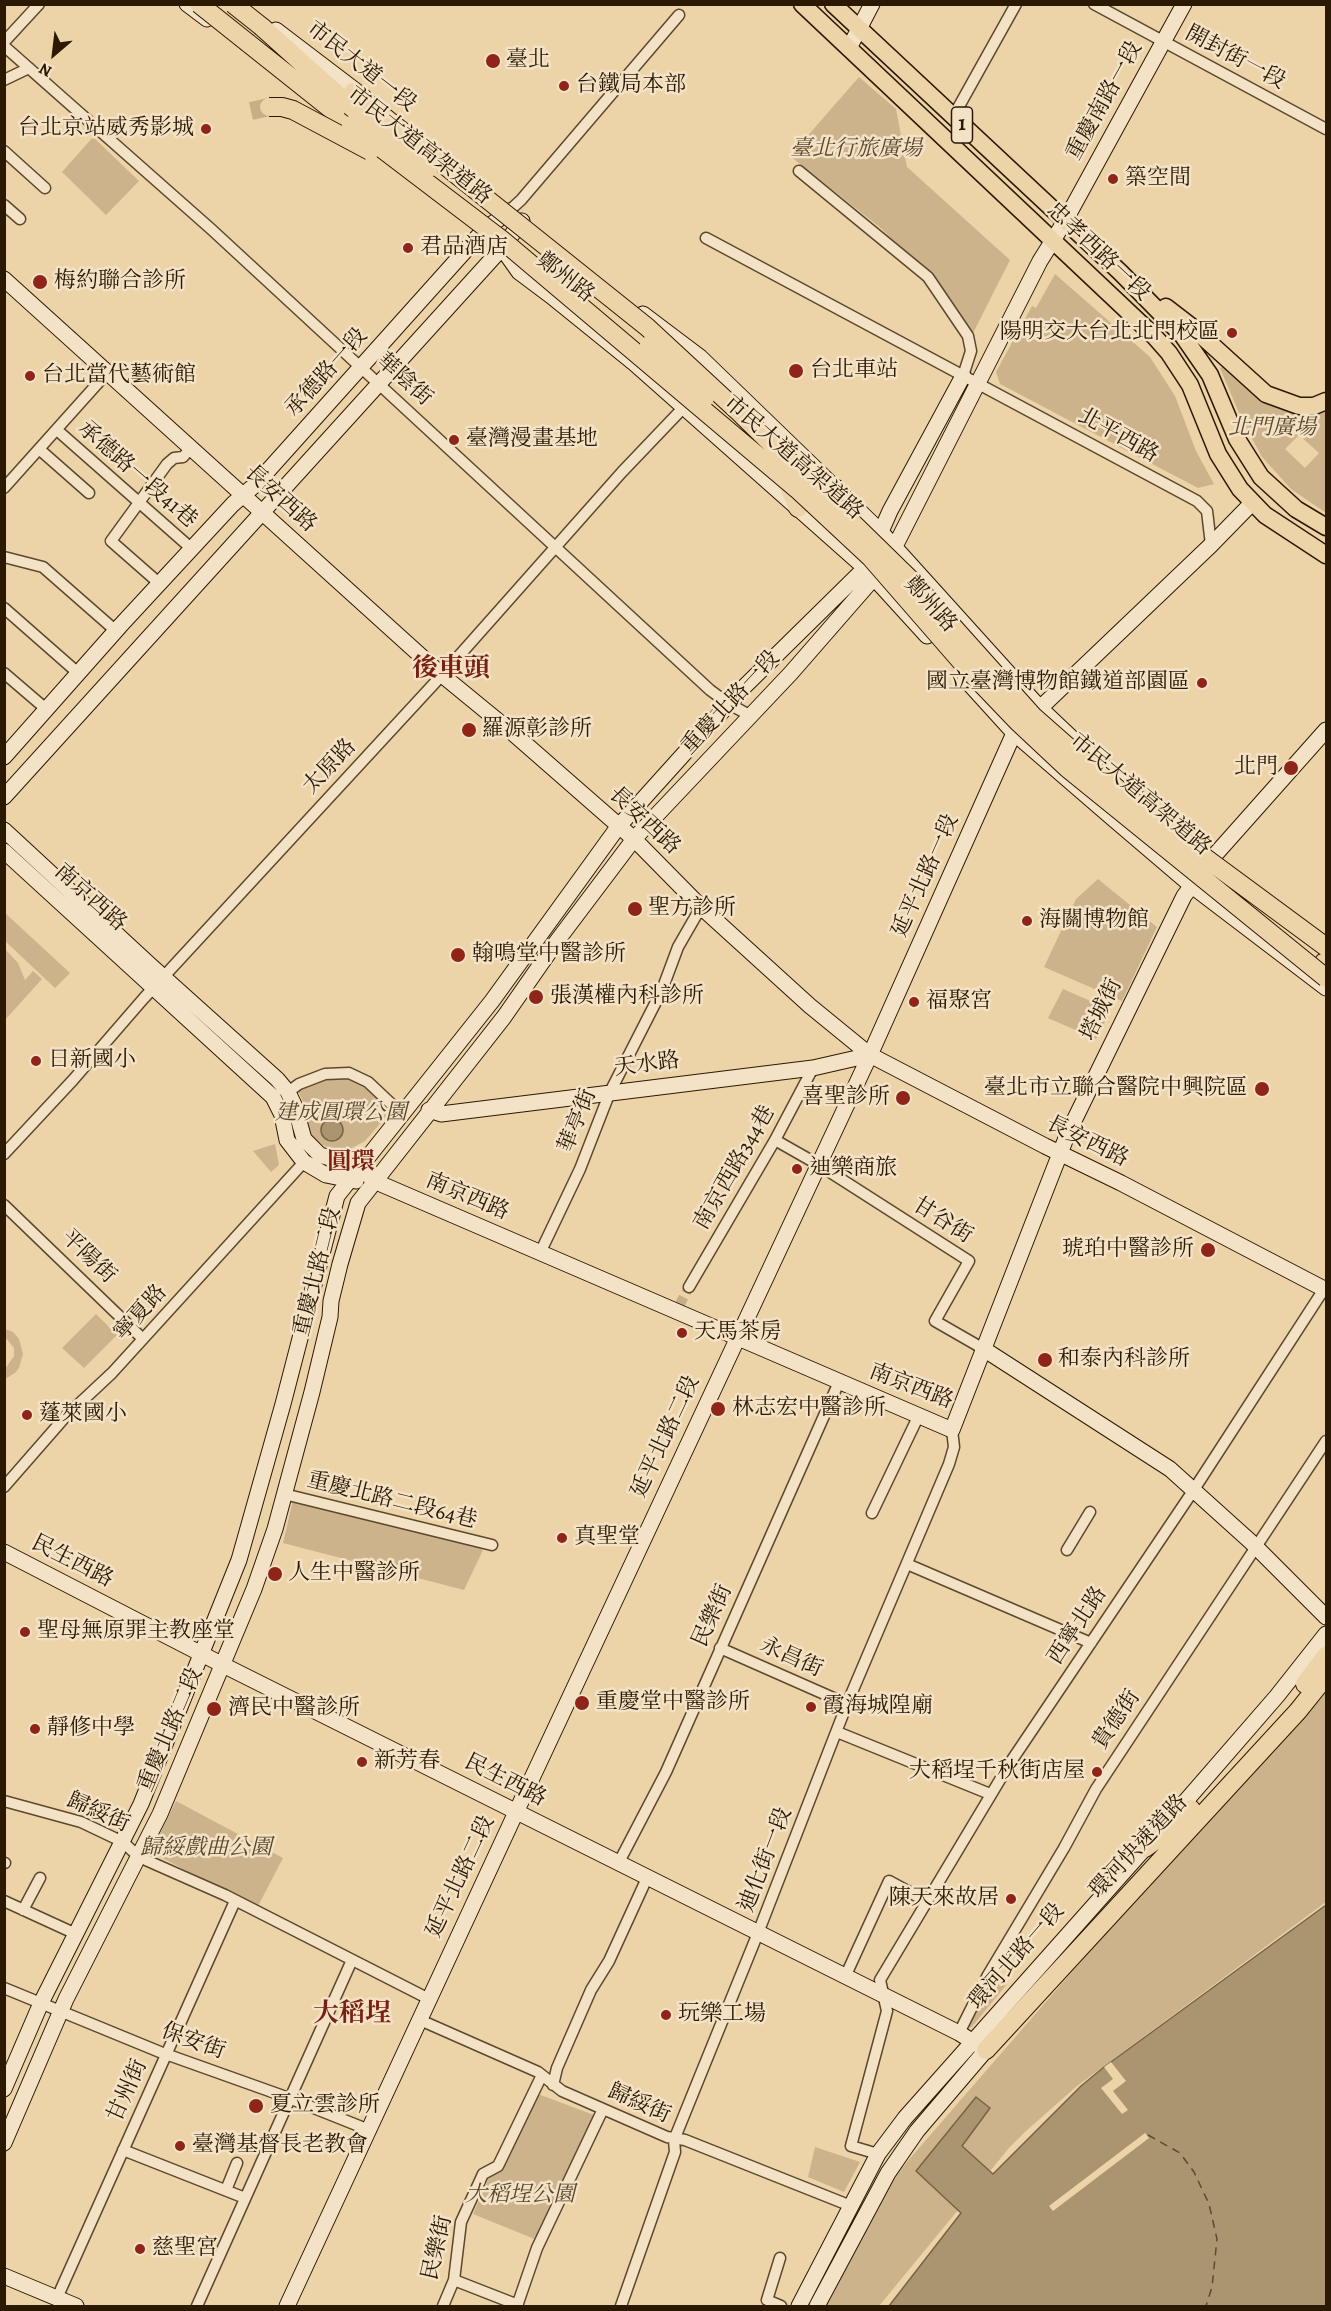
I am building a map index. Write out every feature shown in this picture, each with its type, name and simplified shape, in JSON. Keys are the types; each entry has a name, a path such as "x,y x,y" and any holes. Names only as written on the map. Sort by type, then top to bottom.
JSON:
{"highway":[{"name":"市民大道高架道路","path":"199,4 585,309 694,405 797,489 871,558 972,674 1067,768 1223,896 1326,963"},
{"name":"市民大道高架道路","path":"233,4 353,92 647,327 742,415 913,582 996,678 1033,716 1173,834 1228,874 1326,963"},
{"path":"262,27 350,106 611,310 781,467 874,565"},
{"path":"248,43 350,106"},
{"path":"269,108 282,107 293,110 366,148 470,230 502,244"},
{"path":"781,467 835,488"},
{"path":"781,467 798,508"},
{"name":"環河快速道路","path":"1144,1848 1176,1825 1245,1753 1284,1711 1326,1656"},
{"name":"環河快速道路","path":"980,2045 1094,1931 1298,1711 1326,1676"}],"main road":[{"name":"忠孝西路一段","path":"802,4 1154,336 1169,353 1190,385 1228,473 1252,503 1280,527 1326,555"},
{"name":"忠孝西路一段","path":"833,4 1120,272 1183,336 1219,394 1237,439 1261,477 1296,509 1326,527"},
{"path":"1120,272 1192,327 1266,394 1299,406 1314,406 1326,401"}],"street":[{"path":"4,44 39,4"},
{"path":"187,4 482,232 502,244"},
{"path":"218,28 219,15 222,8 228,4"},
{"name":"市民大道一段","path":"241,4 509,211"},
{"path":"849,48 872,4"},
{"path":"953,117 1016,4"},
{"name":"開封街一段","path":"1094,4 1326,129"},
{"name":"重慶南路一段","path":"1065,220 1184,4"},
{"name":"承德路一段","path":"4,757 241,495 256,484 482,232 509,211 537,182 679,15"},
{"name":"華陰街","path":"4,44 211,229 693,674 729,704 751,716"},
{"path":"4,80 30,68"},
{"path":"4,151 45,188"},
{"path":"799,171 928,277 968,336 971,351 970,379"},
{"path":"4,204 20,219"},
{"name":"鄭州路","path":"509,211 700,357 895,546 1040,708 1077,743 1214,856 1326,942"},
{"name":"重慶北路一段","path":"374,1181 504,1017 557,940 634,839 751,716 874,565 881,532 890,511 1065,220"},
{"name":"承德路一段","path":"4,797 379,383 522,221"},
{"name":"北平西路","path":"706,238 1197,501 1207,511 1211,545"},
{"name":"鄭州路","path":"502,244 519,272 586,323 798,508 874,565 1014,733 1192,886 1326,988"},
{"name":"長安西路","path":"4,279 441,675 514,734 634,839 701,907 810,1006 870,1054 1060,1154 1326,1288"},
{"path":"4,488 107,373"},
{"name":"重慶北路一段","path":"349,1181 492,1001 618,827 729,704 895,546 970,379"},
{"name":"太原路","path":"4,1154 73,1080 158,982 684,407"},
{"name":"承德路一段41巷","path":"57,430 192,549"},
{"path":"160,584 111,541 167,464 174,458 183,458 191,448"},
{"path":"39,449 89,493"},
{"name":"延平北路一段","path":"737,1337 870,1054 1014,733 1252,503"},
{"path":"4,557 44,567 116,631"},
{"path":"4,608 78,673"},
{"path":"4,673 46,709"},
{"name":"塔城街","path":"982,1348 1068,1133 1184,896 1214,856 1326,730"},
{"name":"南京西路","path":"4,830 273,1097 282,1115 287,1140 304,1162 326,1175 349,1181 374,1181"},
{"name":"南京西路","path":"4,851 158,982 277,1079 288,1092 295,1107 301,1132 310,1147 330,1159 360,1167 374,1181 540,1253 678,1308 737,1337 952,1430 982,1348"},
{"path":"1237,921 1253,919 1261,913 1264,904 1262,896 1253,887"},
{"name":"華亭街","path":"540,1253 580,1169 610,1092 662,990 678,947 701,907"},
{"name":"天水路","path":"429,1110 441,1114 813,1068 870,1054"},
{"name":"南京西路344巷","path":"689,1287 775,1140 813,1068"},
{"path":"288,1092 298,1084 318,1076 339,1072 349,1073 368,1082 403,1115"},
{"path":"775,1140 819,1165"},
{"name":"寧夏路","path":"4,1487 66,1416 112,1373 304,1162"},
{"name":"甘谷街","path":"819,1165 969,1261 934,1321 982,1348"},
{"name":"重慶北路二段","path":"4,2089 41,2003 141,1804 243,1547 337,1196 349,1181"},
{"name":"重慶北路二段","path":"4,2143 61,2011 139,1857 183,1761 254,1589 275,1529 312,1392 350,1227 358,1203 374,1181"},
{"name":"平陽街","path":"4,1205 143,1339"},
{"name":"西寧北路","path":"878,2154 851,2146 887,2011 880,1980 990,1794 1326,1288"},
{"name":"延平北路二段","path":"287,2307 737,1337"},
{"path":"982,1348 1170,1469 1326,1617"},
{"name":"民樂街","path":"618,1864 666,1772 839,1382"},
{"path":"872,1513 918,1417"},
{"name":"迪化街一段","path":"621,2307 675,2152 674,2140 875,1634 949,1464 954,1447 952,1430"},
{"name":"貴德街","path":"959,2033 988,1975 1064,1848 1096,1789 1326,1440"},
{"name":"重慶北路二段64巷","path":"284,1494 492,1545"},
{"path":"1067,1550 1090,1512"},
{"name":"民生西路","path":"4,1552 223,1665 980,2045"},
{"path":"907,1564 1090,1643"},
{"name":"環河北路一段","path":"817,2307 888,2173 980,2045 1144,1848 1277,1696 1326,1634"},
{"name":"永昌街","path":"720,1648 847,1704"},
{"path":"837,1732 990,1794"},
{"name":"歸綏街","path":"4,1801 81,1822 123,1842 139,1857 235,1901 429,1999"},
{"path":"23,1910 40,1878"},
{"path":"553,2085 557,2068 591,1990 609,1961 647,1878"},
{"path":"845,1977 889,1881 926,1900"},
{"path":"4,1901 76,1934"},
{"name":"甘州街","path":"57,2298 235,1901"},
{"path":"197,2307 352,1960"},
{"name":"保安街","path":"4,1988 166,2054 289,2098 369,2130"},
{"name":"歸綏街","path":"420,2020 542,2075 562,2091 674,2140 685,2140 851,2206"},
{"name":"環河北路一段","path":"799,2307 878,2154 905,2118 980,2045"},
{"name":"民樂街","path":"442,2307 454,2280 461,2222 483,2174 498,2166 542,2075"},
{"path":"454,2280 517,2306 537,2248 603,2109"},
{"path":"123,2150 245,2198"},
{"path":"226,2190 237,2163"},
{"path":"780,2258 767,2300 781,2307"},
{"path":"4,2276 76,2307"}],"green space":[{"name":"臺北行旅廣場","path":"859,77 896,109 907,167 1010,260 968,343 923,273 882,229 790,156"},
{"path":"93,137 139,181 106,215 62,172"},
{"path":"1055,274 1150,357 1175,396 1196,451 1214,484 1198,488 1000,384 996,372 1032,306 1036,308"},
{"name":"北門廣場","path":"1223,366 1260,399 1326,407 1326,513 1291,489 1262,457 1242,420 1220,368","holes":["1299,435 1319,453 1305,468 1285,449"]},
{"path":"1098,879 1157,927 1122,1001 1044,967 1076,899"},
{"path":"4,912 70,973 55,988 5,941"},
{"path":"5,949 18,963 25,980 33,971 42,979 5,1020"},
{"path":"1063,989 1111,1010 1096,1039 1048,1018"},
{"name":"建成圓環公園","path":"334,1077 350,1078 364,1084 391,1111 365,1141 350,1149 335,1150 323,1145 312,1136 307,1128 305,1106 298,1091 306,1085"},
{"path":"275,1144 279,1165 271,1172 253,1151"},
{"path":"96,1314 117,1335 84,1368 62,1348"},
{"path":"5,1329 13,1332 19,1339 23,1354 19,1368 5,1379 5,1369 14,1356 14,1348 5,1337"},
{"path":"293,1500 474,1545 483,1550 464,1590 283,1543"},
{"path":"1326,1679 1326,1902 1077,2086 1026,2131 1009,2148 879,2306 818,2306 880,2193"},
{"name":"歸綏戲曲公園","path":"176,1801 283,1858 257,1908 151,1852"},
{"path":"992,1975 1007,1984 971,2028 965,2024"},
{"name":"大稻埕公園","path":"538,2094 594,2115 537,2240 473,2214 491,2173"},
{"path":"815,2147 860,2162 844,2192 808,2177"}],"shaded area":[{"path":"332,1119 340,1122 343,1130 340,1138 332,1141 324,1138 321,1130 324,1122"},
{"path":"1326,1905 1326,2306 889,2306 961,2213 916,2171 976,2097 990,2108 962,2146 993,2174 1081,2086 1104,2067"}],"pier":[{"path":"1111,2062 1126,2081 1113,2091 1128,2110 1122,2114 1101,2088 1113,2079 1104,2067"},
{"path":"1145,2133 1149,2138 1053,2211 1049,2206"}],"ferry route":[{"path":"1148,2135 1180,2153 1194,2172 1209,2204 1217,2239 1212,2287 1206,2306"}],"tunnel":[{"path":"251,111 269,107"},
{"path":"679,1306 689,1287"}],"place":[{"name":"臺北","path":"493,61"},
{"name":"台鐵局本部","path":"564,86"},
{"name":"台北京站威秀影城","path":"206,129"},
{"name":"築空間","path":"1113,179"},
{"name":"君品酒店","path":"408,248"},
{"name":"梅約聯合診所","path":"40,282"},
{"name":"陽明交大台北北門校區","path":"1232,333"},
{"name":"台北車站","path":"796,371"},
{"name":"台北當代藝術館","path":"30,376"},
{"name":"臺灣漫畫基地","path":"454,440"},
{"name":"國立臺灣博物館鐵道部園區","path":"1202,683"},
{"name":"羅源彰診所","path":"469,730"},
{"name":"北門","path":"1291,768"},
{"name":"聖方診所","path":"635,909"},
{"name":"海關博物館","path":"1027,921"},
{"name":"翰鳴堂中醫診所","path":"458,955"},
{"name":"張漢權內科診所","path":"536,997"},
{"name":"福聚宮","path":"914,1002"},
{"name":"日新國小","path":"36,1061"},
{"name":"臺北市立聯合醫院中興院區","path":"1262,1089"},
{"name":"喜聖診所","path":"903,1098"},
{"name":"迪樂商旅","path":"797,1169"},
{"name":"琥珀中醫診所","path":"1208,1250"},
{"name":"天馬茶房","path":"682,1333"},
{"name":"和泰內科診所","path":"1045,1360"},
{"name":"林志宏中醫診所","path":"718,1409"},
{"name":"蓬萊國小","path":"27,1415"},
{"name":"真聖堂","path":"562,1538"},
{"name":"人生中醫診所","path":"275,1574"},
{"name":"聖母無原罪主教座堂","path":"25,1632"},
{"name":"重慶堂中醫診所","path":"582,1703"},
{"name":"霞海城隍廟","path":"811,1707"},
{"name":"濟民中醫診所","path":"214,1709"},
{"name":"靜修中學","path":"35,1729"},
{"name":"新芳春","path":"362,1762"},
{"name":"大稻埕千秋街店屋","path":"1097,1772"},
{"name":"陳天來故居","path":"1011,1899"},
{"name":"玩樂工場","path":"666,2015"},
{"name":"夏立雲診所","path":"256,2106"},
{"name":"臺灣基督長老教會","path":"180,2146"},
{"name":"慈聖宮","path":"140,2249"}],"district":[{"name":"後車頭","path":"451,670"},
{"name":"圓環","path":"351,1163"},
{"name":"大稻埕","path":"352,2015"}]}
